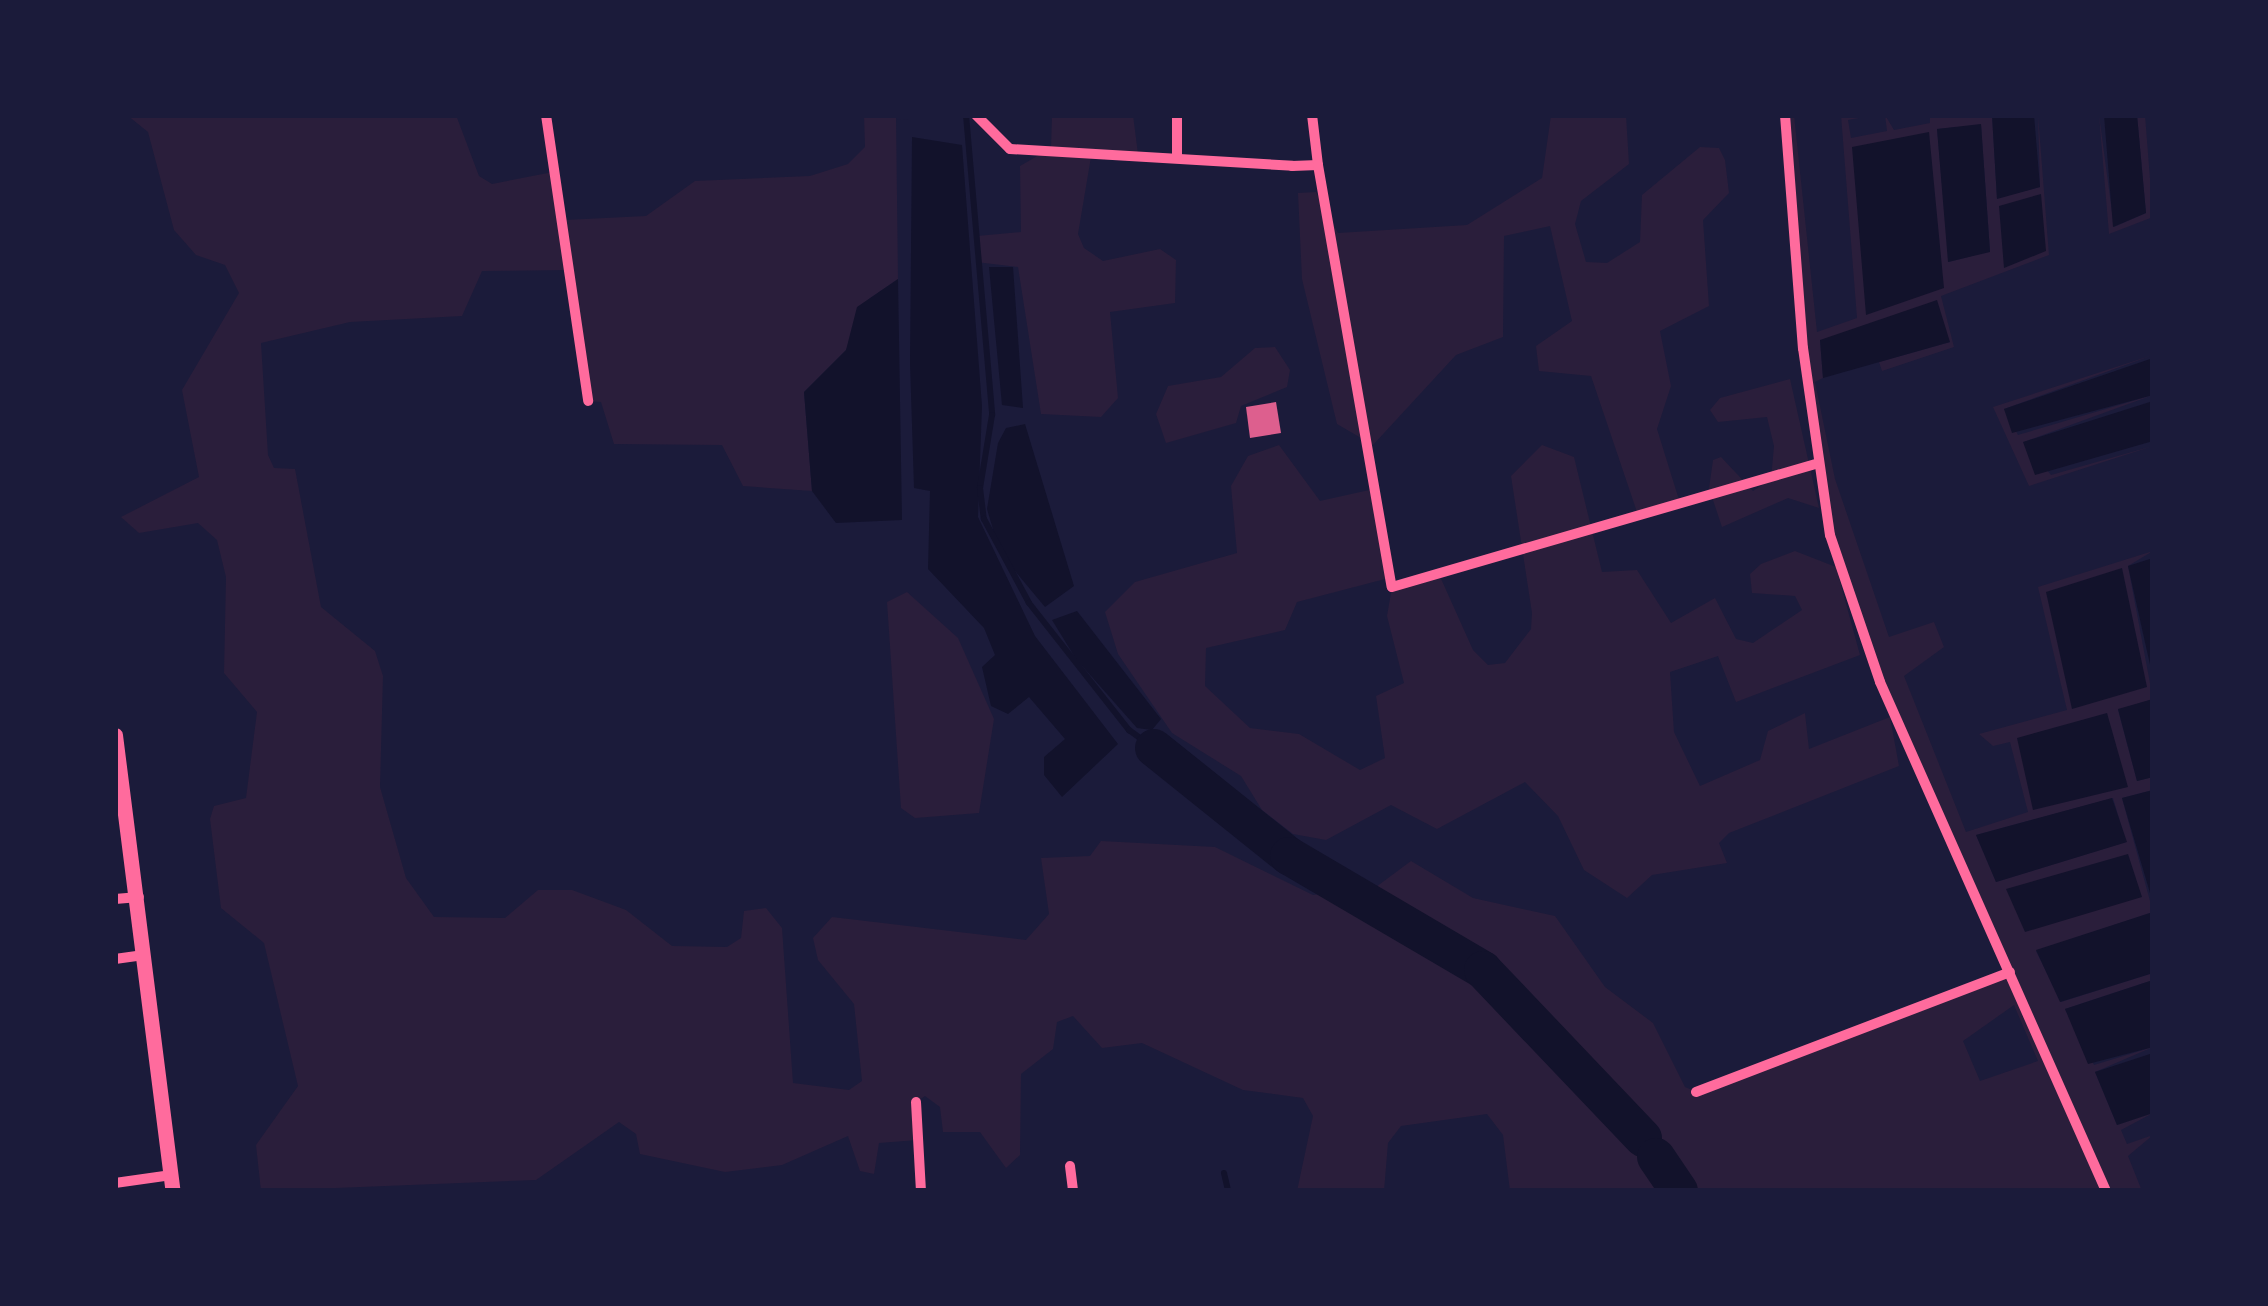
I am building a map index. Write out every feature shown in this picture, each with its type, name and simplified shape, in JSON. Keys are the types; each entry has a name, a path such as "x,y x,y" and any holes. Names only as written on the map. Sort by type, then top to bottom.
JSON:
{"street":[{"path":"546,115 588,401"},
{"path":"976,115 1010,149 1318,165"},
{"path":"1177,115 1177,156"},
{"path":"1312,115 1392,587 1816,464"},
{"path":"1785,115 1816,464 1880,682 2106,1191"},
{"path":"115,735 139,896 172,1183 115,1182"},
{"path":"115,899 139,896"},
{"path":"115,959 144,955"},
{"path":"1696,1092 2010,972"},
{"path":"916,1102 921,1191"},
{"path":"1070,1166 1072,1191"}],"shaded area":[{"path":"127,115 456,115 479,176 492,184 558,171 565,220 646,216 695,181 810,176 848,164 865,147 864,115 896,115 898,279 869,299 846,350 804,392 812,491 743,486 722,445 614,444 601,402 588,401 571,270 482,271 462,316 350,322 261,343 268,455 274,468 295,469 321,607 375,651 383,676 380,787 406,878 434,917 505,918 538,890 572,890 626,910 672,946 727,947 741,938 744,911 766,908 782,928 793,1083 849,1090 862,1081 854,1004 818,960 813,938 832,917 1026,940 1049,914 1041,858 1090,856 1101,841 1215,847 1313,895 1376,887 1411,861 1473,898 1555,916 1605,987 1653,1023 1685,1087 1697,1092 2009,972 1880,682 1842,574 1816,464 1784,115 1794,115 1817,332 1857,318 1841,115 1875,115 1848,120 1851,138 1887,131 1885,115 1894,130 1930,123 1930,115 1992,115 1997,198 2040,187 2038,115 2049,255 1941,296 1954,347 1882,371 1879,362 1950,342 1820,340 1823,378 1815,382 1835,479 1889,637 1934,622 1944,647 1904,676 1966,832 2028,812 2010,742 1993,746 1979,734 2067,710 2038,587 2153,551 2128,566 2153,699 2118,710 2137,781 2153,777 2153,790 2122,798 2153,912 2036,951 2061,1002 2153,973 2153,980 2065,1009 2094,1065 2153,1047 2095,1072 2117,1125 2153,1113 2121,1130 2127,1144 2153,1135 2128,1156 2142,1191 1510,1191 1503,1135 1487,1114 1401,1126 1388,1143 1384,1191 1297,1191 1313,1116 1303,1098 1243,1090 1142,1043 1102,1048 1073,1016 1057,1022 1053,1049 1021,1074 1020,1155 1006,1168 980,1132 943,1132 940,1107 925,1096 916,1102 918,1140 879,1143 874,1174 860,1171 848,1136 782,1165 725,1172 640,1154 636,1134 619,1122 536,1180 261,1191 256,1145 298,1086 264,943 221,908 210,819 214,806 246,798 257,712 224,673 226,577 217,540 198,523 139,533 121,517 199,477 182,390 239,293 225,265 196,255 174,230 148,132","holes":["1981,125 1990,251 1949,262 1937,129","2113,798 2126,842 1996,882 1976,835","2014,1005 2038,1061 1980,1081 1963,1041"]},
{"path":"1052,115 1133,115 1138,154 1092,151 1078,234 1084,248 1103,261 1160,249 1176,260 1175,303 1110,312 1118,398 1101,417 1041,414 1018,267 976,262 977,236 1021,232 1020,166 1051,148"},
{"path":"1551,115 1626,115 1629,164 1581,201 1575,224 1586,262 1607,263 1640,242 1642,195 1700,147 1719,148 1725,160 1729,193 1703,220 1709,306 1660,331 1671,386 1657,429 1680,503 1638,515 1591,376 1539,371 1536,346 1572,321 1550,226 1504,236 1503,337 1456,355 1373,445 1337,424 1302,279 1298,193 1316,192 1338,233 1467,225 1542,178"},
{"path":"1992,115 2034,115 2040,187 1997,199"},
{"path":"2099,115 2114,227 2146,213 2137,115 2145,115 2153,217 2109,234"},
{"path":"2104,115 2137,115 2146,213 2113,227"},
{"path":"1981,124 1990,252 1948,262 1937,129"},
{"path":"1929,132 1944,288 1866,315 1852,147"},
{"path":"912,137 962,145 982,406 978,517 1035,636 1118,744 1062,797 1044,775 1044,757 1065,739 1029,697 1008,714 991,706 982,667 995,655 984,628 928,569 930,491 914,488 910,363"},
{"path":"2041,194 2046,251 2004,268 1999,206"},
{"path":"989,267 1013,267 1023,408 1002,405"},
{"path":"898,279 902,520 836,523 812,491 804,392 846,350 857,307"},
{"path":"1937,300 1950,342 1823,378 1820,340"},
{"path":"1275,347 1290,370 1287,387 1241,406 1236,423 1166,443 1156,414 1168,386 1221,377 1255,348"},
{"path":"2153,355 2004,409 2018,435 2153,395 2024,442 2051,475 2153,446 2029,486 1993,407"},
{"path":"2153,358 2153,395 2012,433 2004,409"},
{"path":"1790,379 1819,508 1788,498 1722,527 1709,488 1713,460 1721,457 1753,491 1771,479 1774,446 1767,417 1718,422 1710,410 1720,398"},
{"path":"2153,401 2153,441 2035,475 2023,442"},
{"path":"1025,424 1074,586 1045,607 1000,553 987,509 998,443 1006,428"},
{"path":"1279,445 1320,501 1374,489 1389,578 1297,602 1285,630 1206,648 1205,686 1250,728 1299,734 1360,770 1385,758 1376,696 1404,683 1387,616 1392,587 1438,572 1473,650 1488,665 1505,663 1531,629 1532,613 1511,476 1542,445 1574,457 1602,572 1637,570 1671,623 1715,598 1736,639 1753,643 1802,610 1795,596 1752,593 1750,574 1761,564 1795,551 1836,567 1860,655 1736,702 1718,656 1670,672 1674,732 1700,786 1760,760 1768,731 1805,713 1809,749 1890,717 1899,766 1729,833 1719,843 1727,863 1652,875 1627,898 1584,870 1558,816 1525,782 1437,829 1391,805 1326,840 1293,834 1262,810 1241,776 1172,733 1118,654 1105,612 1135,582 1237,553 1231,486 1248,456"},
{"path":"2153,558 2153,678 2128,566"},
{"path":"2122,568 2147,687 2072,709 2046,592"},
{"path":"907,592 958,638 994,719 979,813 915,818 901,808 887,602"},
{"path":"1077,611 1161,719 1152,730 1137,728 1076,659 1052,620"},
{"path":"2153,699 2153,777 2137,781 2118,709"},
{"path":"2107,713 2128,787 2033,810 2017,738"},
{"path":"2153,790 2153,892 2150,893 2122,798"},
{"path":"2112,798 2127,842 1996,882 1976,835"},
{"path":"2128,854 2142,897 2025,932 2006,889"},
{"path":"2153,912 2153,973 2060,1002 2036,950"},
{"path":"2153,980 2153,1047 2088,1064 2065,1009"},
{"path":"2153,1053 2153,1113 2117,1125 2095,1072"}],"building":[{"path":"1276,402 1281,433 1250,438 1246,407"}],"waterway":[{"path":"966,115 992,415 980,488 984,519 1029,603 1129,730 1154,748"},
{"path":"1154,748 1289,856 1483,970 1643,1138"},
{"path":"1656,1157 1679,1191"},
{"path":"1224,1173 1228,1191"}]}
